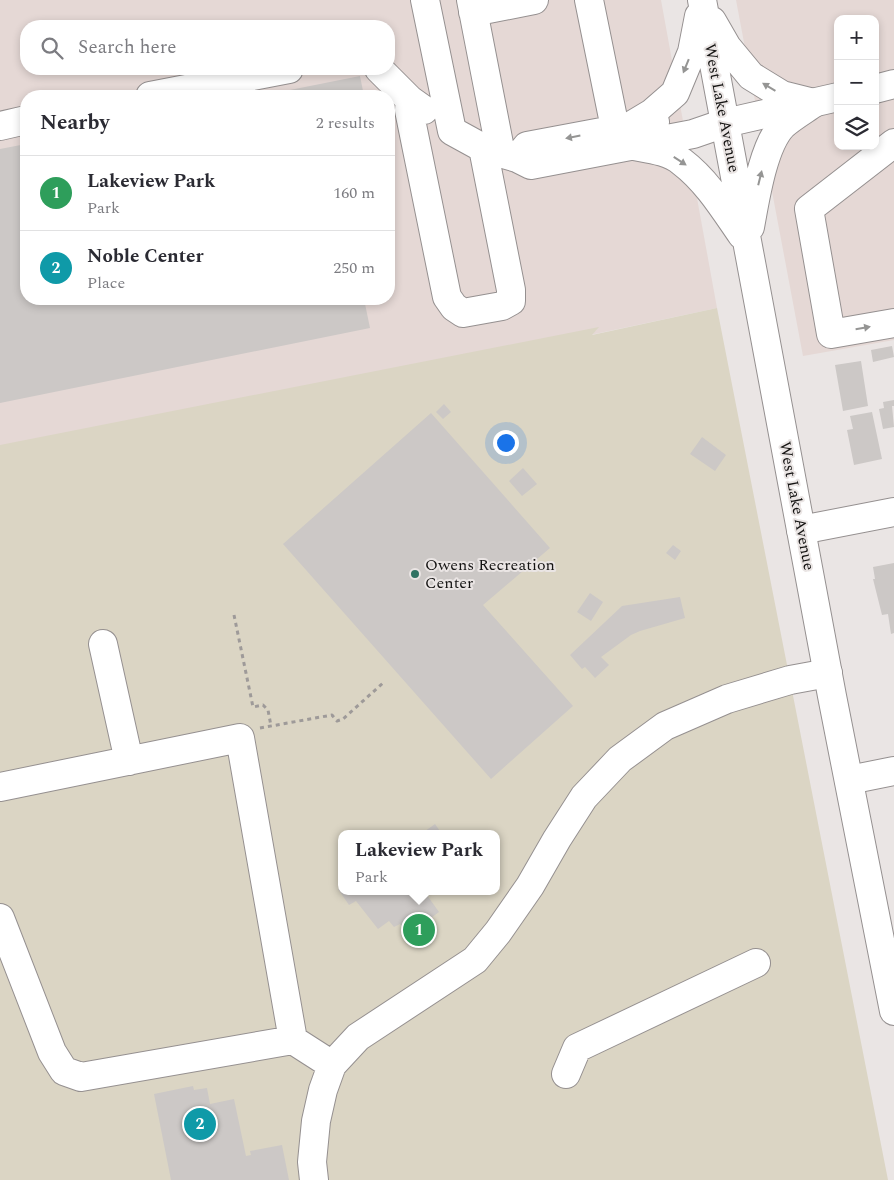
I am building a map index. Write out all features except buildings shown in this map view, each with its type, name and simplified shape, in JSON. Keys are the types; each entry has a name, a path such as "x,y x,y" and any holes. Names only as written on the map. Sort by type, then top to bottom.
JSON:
{"main road":[{"path":"425,0 452,131"},
{"path":"410,100 409,110 447,297 454,307 464,313 502,306 510,301 511,290 500,153 472,6 534,0"},
{"path":"589,0 627,133 657,150 681,160 711,190 748,244"},
{"path":"627,133 675,93 692,52 702,1"},
{"path":"702,1 726,47 751,76 782,95 826,100"},
{"name":"West Lake Avenue","path":"702,1 828,673 894,1012"},
{"path":"181,90 258,75"},
{"path":"385,75 410,100 452,131 531,165 627,133 688,116 725,123 826,100"},
{"path":"879,88 894,84"},
{"path":"748,244 755,200 768,150 782,126 826,100"},
{"path":"0,126 20,121"},
{"path":"894,143 809,209 831,334 894,323"},
{"path":"801,530 894,512"},
{"path":"103,644 129,761"},
{"path":"314,1180 312,1162 316,1120 323,1090 332,1065 358,1038 475,960 498,932 530,886 557,838 584,797 620,759 665,726 727,699 790,680 828,673"},
{"path":"0,787 240,738 293,1040"},
{"path":"849,780 894,771"},
{"path":"0,918 52,1052 64,1071 81,1077 293,1040 332,1065"},
{"path":"566,1074 577,1048 756,963"}],"path":[{"path":"234,615 253,707 263,705 268,710 271,726"},
{"path":"266,727 332,714 337,721 343,719 383,683"}],"shaded area":[{"path":"0,0 661,0 717,308 0,461"},
{"path":"736,0 894,0 894,340 803,356"},
{"path":"717,308 888,1180 0,1180 0,445 599,327 592,335"}],"place":[{"name":"Owens Recreation Center","path":"415,574"},
{"name":"Lakeview Park","path":"419,930"},
{"name":"Noble Center","path":"200,1124"}]}
